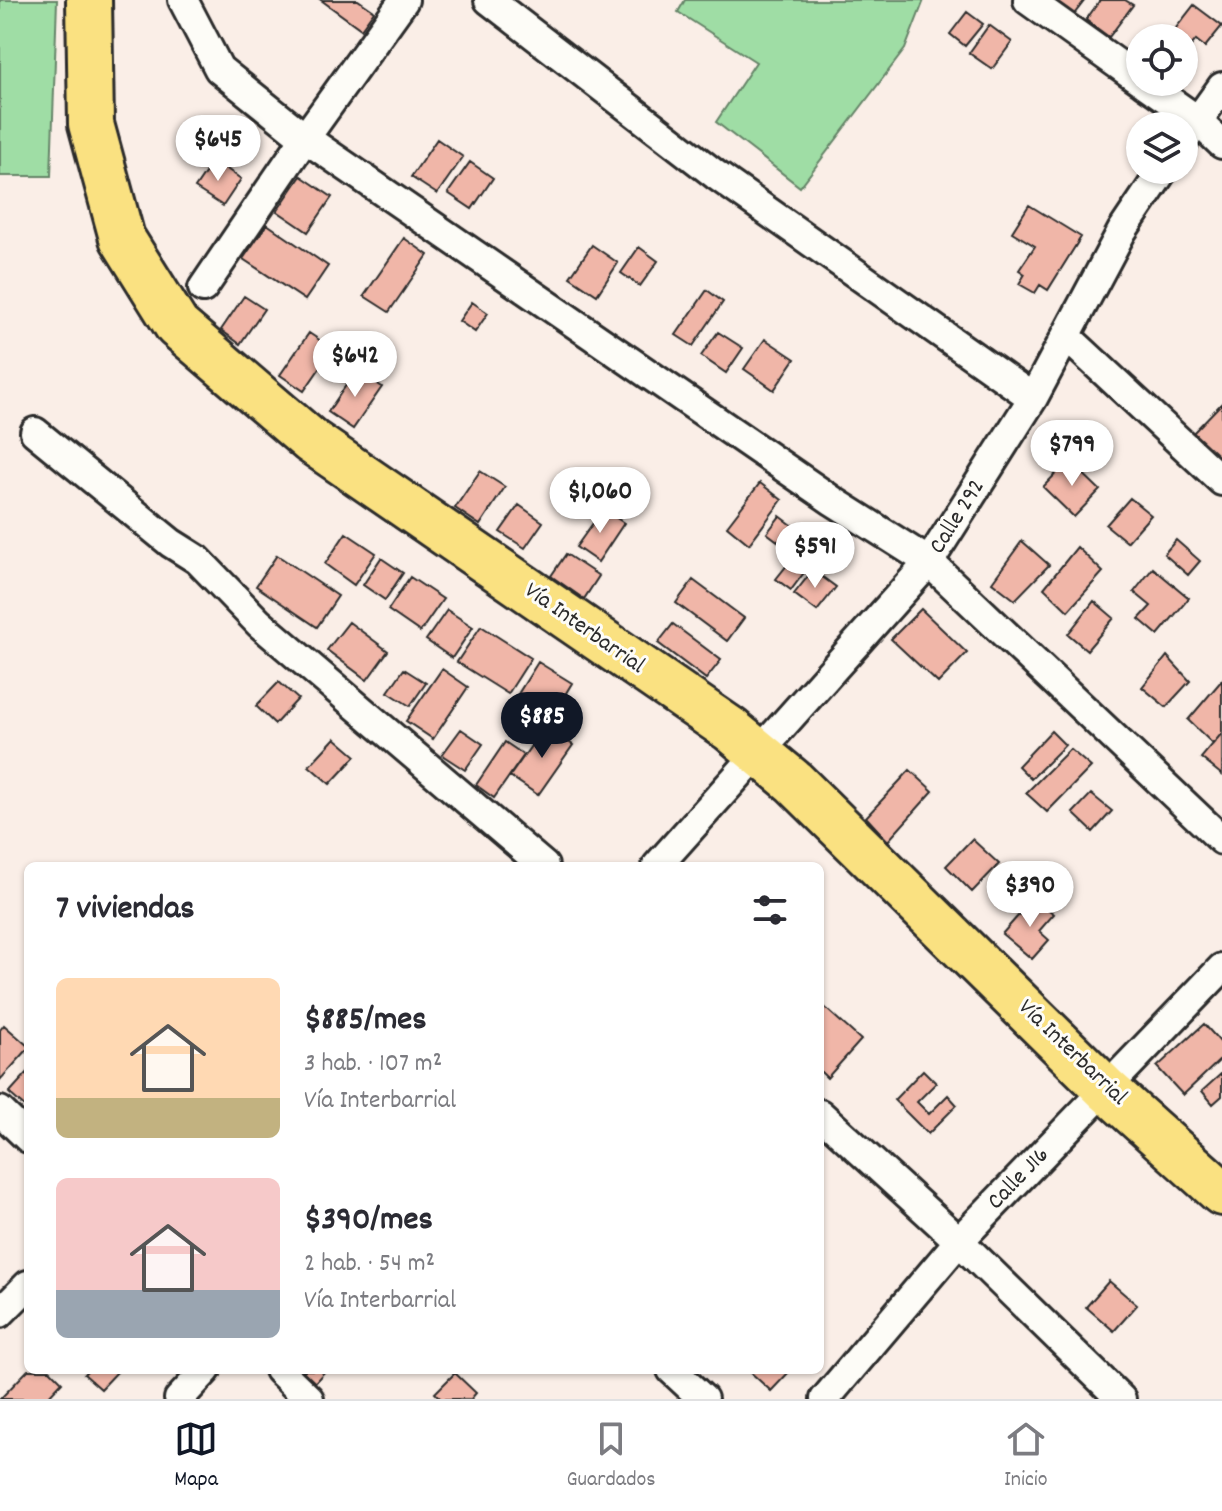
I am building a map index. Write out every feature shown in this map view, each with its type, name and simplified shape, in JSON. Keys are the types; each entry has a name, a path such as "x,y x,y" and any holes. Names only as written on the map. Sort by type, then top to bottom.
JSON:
{"main road":[{"name":"Vía Interbarrial","path":"89,0 91,124 122,238 177,326 311,441 759,752 794,782 1106,1089 1222,1193"}],"street":[{"path":"183,0 219,69 305,138 833,501 929,562 1222,840"},
{"path":"203,288 404,0"},
{"path":"489,0 716,175 1033,398"},
{"path":"1028,0 1126,70"},
{"path":"1198,119 1222,87"},
{"path":"1157,96 1172,112"},
{"path":"1198,134 1222,144"},
{"name":"Calle 292","path":"661,862 929,562 1033,398 1122,231 1154,184"},
{"path":"1066,336 1222,481"},
{"path":"35,432 171,543 198,560 259,623 539,862"},
{"name":"Calle J16","path":"825,1399 959,1241 1222,968"},
{"path":"0,1111 24,1134"},
{"path":"824,1118 959,1241 1121,1399"},
{"path":"0,1313 24,1289"},
{"path":"179,1399 202,1374"},
{"path":"283,1374 309,1399"},
{"path":"676,1374 703,1399"}],"green space":[{"path":"0,0 57,0 51,176 0,176"},
{"path":"685,0 924,0 905,49 800,187 716,122 756,62 678,12"}],"building":[{"path":"321,0 358,0 374,11 361,29"},
{"path":"1043,0 1085,0 1068,22"},
{"path":"1100,0 1125,0 1133,5 1109,37 1086,20"},
{"path":"1194,5 1222,26 1205,47 1198,42 1198,24 1179,24"},
{"path":"967,12 983,24 965,46 950,34"},
{"path":"989,25 1012,42 992,69 969,53"},
{"path":"437,139 463,157 437,194 411,177"},
{"path":"214,160 241,179 223,206 195,188"},
{"path":"470,162 493,178 472,209 448,193"},
{"path":"301,176 332,197 308,232 277,211"},
{"path":"1029,205 1081,237 1048,290 1040,285 1035,293 1019,284 1025,274 1019,270 1035,246 1012,232"},
{"path":"267,224 328,266 305,300 243,259"},
{"path":"404,238 428,255 389,312 364,296"},
{"path":"592,245 618,263 597,295 570,277"},
{"path":"639,247 658,261 640,286 621,273"},
{"path":"707,290 723,302 693,346 676,335"},
{"path":"244,296 264,309 240,344 221,330"},
{"path":"472,302 488,313 475,332 459,321"},
{"path":"718,332 743,348 726,373 701,356"},
{"path":"309,333 333,349 304,391 280,375"},
{"path":"765,339 795,359 774,390 744,369"},
{"path":"357,369 382,387 353,429 328,412"},
{"path":"1222,403 1222,464 1191,435"},
{"path":"1069,460 1100,490 1074,517 1043,487"},
{"path":"480,471 505,487 480,525 455,508"},
{"path":"760,483 782,500 749,544 727,526"},
{"path":"1130,498 1151,515 1127,542 1106,525"},
{"path":"519,505 543,522 525,548 500,532"},
{"path":"603,509 624,523 598,562 576,547"},
{"path":"780,516 808,537 795,554 767,533"},
{"path":"346,533 376,553 354,585 325,564"},
{"path":"1176,540 1200,561 1188,575 1164,554"},
{"path":"1022,541 1049,565 1015,600 992,582"},
{"path":"1077,547 1103,572 1068,611 1044,588"},
{"path":"566,554 599,576 584,599 551,576"},
{"path":"277,555 338,596 317,627 256,586"},
{"path":"381,558 403,573 385,600 363,585"},
{"path":"792,559 806,570 791,590 776,579"},
{"path":"1153,568 1189,598 1158,635 1139,619 1151,606 1134,592"},
{"path":"813,570 836,587 817,611 794,594"},
{"path":"410,577 443,599 420,632 388,610"},
{"path":"693,580 744,618 727,641 676,603"},
{"path":"1094,601 1114,618 1087,650 1068,634"},
{"path":"921,609 967,653 938,683 891,639"},
{"path":"447,610 473,627 452,658 426,640"},
{"path":"349,622 388,651 367,680 327,650"},
{"path":"673,624 721,660 706,679 658,643"},
{"path":"481,626 531,658 508,694 457,662"},
{"path":"1167,656 1190,681 1166,707 1142,687"},
{"path":"538,662 572,683 548,723 513,702"},
{"path":"404,669 426,683 410,706 388,692"},
{"path":"442,669 468,687 433,739 406,721"},
{"path":"1222,680 1222,733 1213,744 1188,720"},
{"path":"279,682 298,699 275,724 256,706"},
{"path":"545,726 573,745 538,795 510,776"},
{"path":"461,729 483,744 465,770 442,755"},
{"path":"1051,731 1065,745 1031,779 1018,766"},
{"path":"1222,733 1222,775 1201,758"},
{"path":"335,738 356,756 330,784 309,766"},
{"path":"505,742 524,755 494,798 476,785"},
{"path":"1070,749 1091,767 1047,812 1026,793"},
{"path":"910,770 933,791 888,841 866,817"},
{"path":"1091,794 1112,811 1093,832 1073,813"},
{"path":"972,839 999,864 972,892 946,866"},
{"path":"1034,898 1054,914 1039,931 1049,940 1032,959 1002,934"},
{"path":"824,1007 861,1040 827,1078 824,1075"},
{"path":"1204,1024 1222,1044 1222,1058 1183,1095 1157,1067"},
{"path":"4,1025 24,1042 24,1053 0,1080 0,1030"},
{"path":"923,1070 936,1083 917,1102 929,1114 948,1095 957,1105 928,1134 894,1100"},
{"path":"1222,1073 1222,1096 1213,1104 1202,1091"},
{"path":"24,1076 24,1106 9,1093"},
{"path":"1109,1281 1137,1305 1114,1331 1086,1307"},
{"path":"24,1374 54,1374 62,1382 46,1399 0,1399"},
{"path":"84,1374 115,1374 101,1389"},
{"path":"292,1374 322,1374 309,1389"},
{"path":"456,1374 476,1393 471,1399 441,1399 435,1393"},
{"path":"752,1374 787,1374 771,1391"}]}
